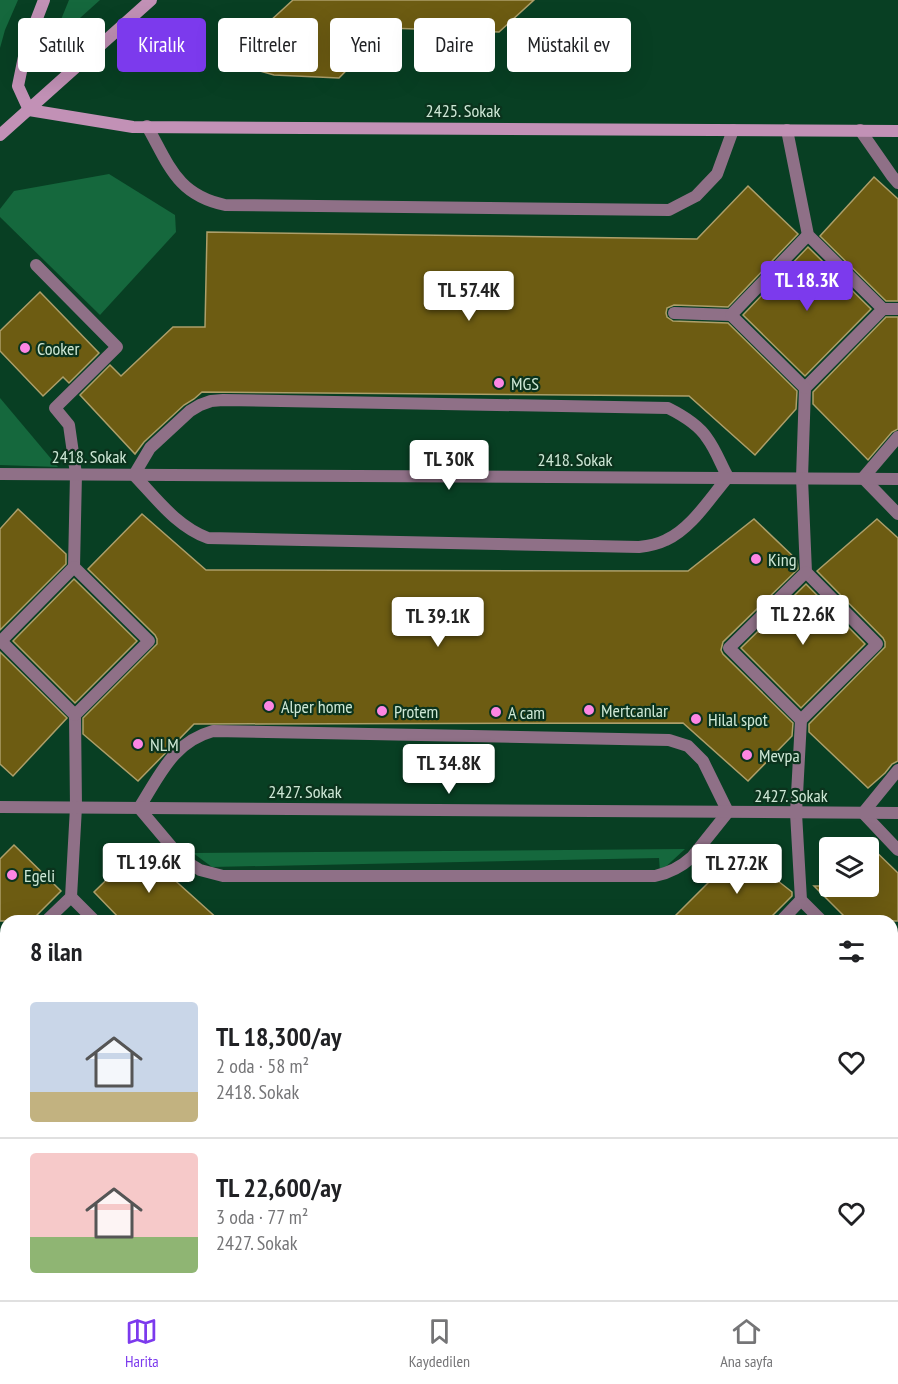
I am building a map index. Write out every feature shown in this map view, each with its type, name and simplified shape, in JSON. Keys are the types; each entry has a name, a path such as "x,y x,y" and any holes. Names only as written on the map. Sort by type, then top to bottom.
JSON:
{"street":[{"path":"29,110 18,86 26,47 44,0"},
{"path":"0,135 151,0"},
{"name":"2425. Sokak","path":"29,110 133,127 898,130"},
{"path":"147,126 178,179 186,188 210,202 225,205 669,210 696,196 717,174 734,130"},
{"path":"787,130 808,236 883,309 898,309"},
{"path":"860,130 898,183"},
{"path":"731,315 808,236"},
{"path":"36,265 117,347 55,408 69,425 76,474 74,567 1,641 75,715 76,807 71,897 52,915"},
{"path":"816,915 801,900 796,813 801,720 877,644 806,572 802,478 805,388 883,309"},
{"path":"674,313 731,315 805,388"},
{"path":"223,400 668,408 694,424 707,438 728,477 687,526 677,534 665,541 639,547 208,538 196,534 177,520 134,474 150,448 190,411 211,401 223,400"},
{"path":"898,437 863,478 898,514"},
{"name":"2418. Sokak","path":"0,474 898,479"},
{"path":"74,567 149,640 75,715"},
{"path":"801,720 729,648 806,572"},
{"path":"213,731 669,740 688,746 703,761 728,812 692,857 666,873 655,876 223,876 200,870 182,859 139,808 177,751 189,741 213,731"},
{"path":"898,770 863,813 898,850"},
{"name":"2427. Sokak","path":"0,807 898,813"},
{"path":"71,897 89,915"},
{"path":"787,915 801,900"}],"green space":[{"path":"0,0 18,0 0,48"},
{"path":"69,0 100,0 80,18 62,18"},
{"path":"109,174 175,215 176,232 100,315 0,217 0,209 14,191"},
{"path":"0,398 58,467 0,465"},
{"path":"685,849 660,872 659,858 212,867 193,853"}],"building":[{"path":"293,0 534,0 514,18 507,18 507,25 499,32 495,32 495,18 414,18 414,29 402,29 402,18 330,18 330,72 345,72 339,78 274,75 263,72 318,72 318,18 273,18"},
{"path":"874,177 898,199 898,301 886,301 820,236"},
{"path":"748,186 798,234 728,307 674,305 667,308 666,313 667,317 673,321 728,323 797,391 796,409 755,455 689,396 202,392 184,405 144,442 135,454 80,395 110,365 121,376 173,327 205,327 207,232 697,239"},
{"path":"808,247 871,309 805,376 743,315"},
{"path":"40,292 99,353 69,383 63,377 43,396 0,351 0,331"},
{"path":"886,317 898,317 898,429 892,432 868,460 813,404 813,392"},
{"path":"18,509 66,554 66,564 0,630 0,529"},
{"path":"142,514 206,570 688,571 754,519 797,560 798,569 723,642 721,650 793,723 792,736 748,781 683,723 194,724 138,781 83,734 83,718 157,644 155,635 88,569"},
{"path":"877,519 898,538 898,761 868,788 809,732 809,724 885,647 883,638 817,571"},
{"path":"74,579 137,641 75,703 13,641"},
{"path":"806,584 865,644 801,708 741,648"},
{"path":"0,652 67,718 13,776 0,764"},
{"path":"14,845 61,891 37,915 0,915 0,859"},
{"path":"139,848 213,915 116,915 94,892"},
{"path":"740,851 792,892 792,896 773,915 676,915"},
{"path":"879,855 898,873 898,915 843,915 825,897 879,897"}],"place":[{"name":"Cooker","path":"25,348"},
{"name":"MGS","path":"499,383"},
{"name":"King","path":"756,559"},
{"name":"Alper home","path":"269,706"},
{"name":"Mertcanlar","path":"589,710"},
{"name":"Protem","path":"382,711"},
{"name":"A cam","path":"496,712"},
{"name":"Hilal spot","path":"696,719"},
{"name":"NLM","path":"138,744"},
{"name":"Mevpa","path":"747,755"},
{"name":"Egeli","path":"12,875"}]}
